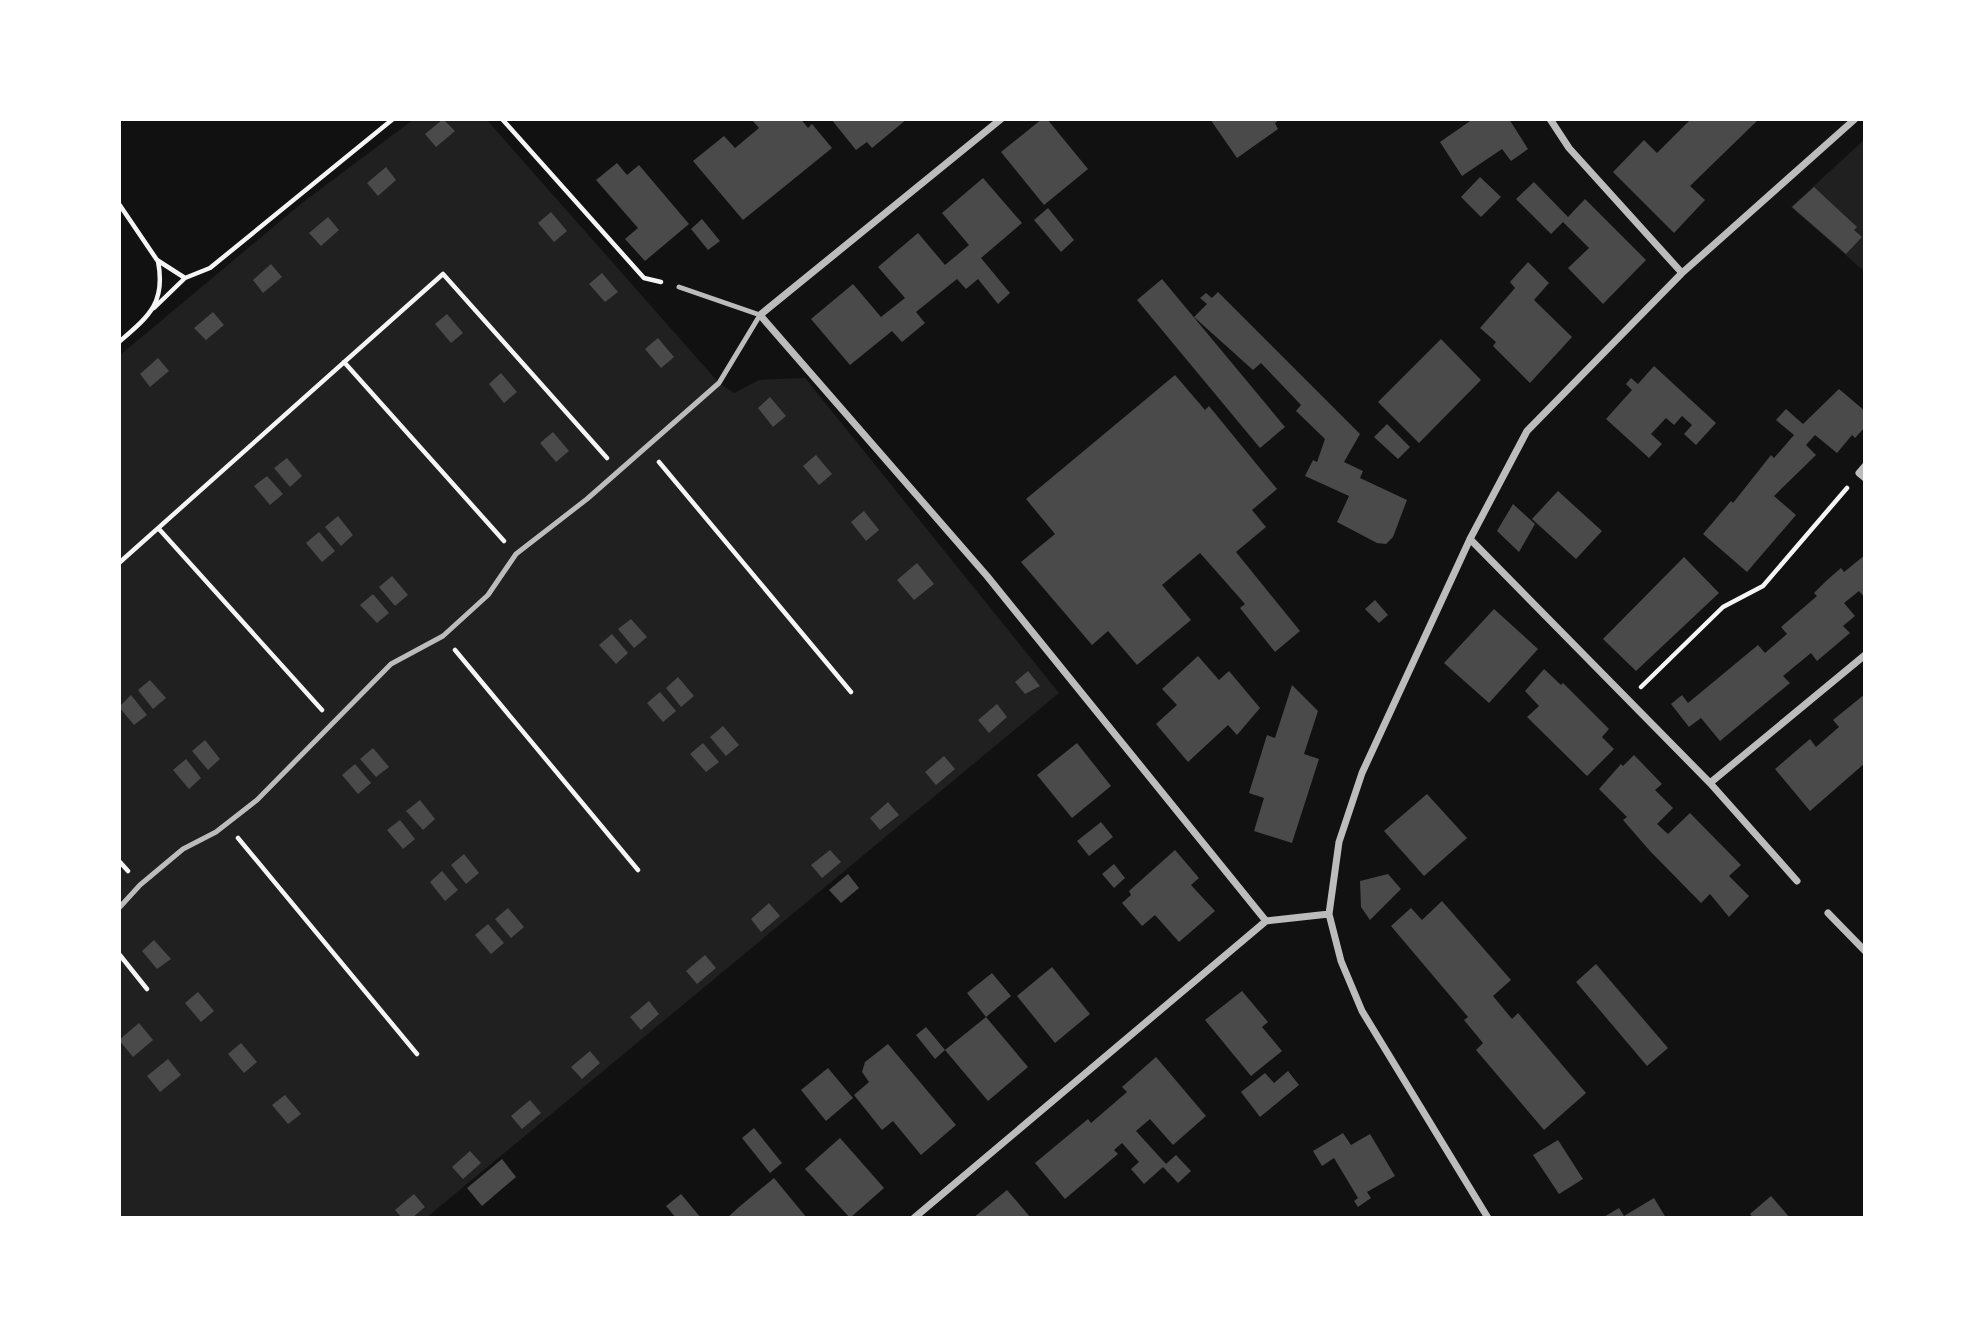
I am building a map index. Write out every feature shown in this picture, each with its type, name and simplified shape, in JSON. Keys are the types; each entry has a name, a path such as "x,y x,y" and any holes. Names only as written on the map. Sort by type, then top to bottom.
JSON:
{"street":[{"path":"1001,119 760,315 987,576 1266,921"},
{"path":"1550,119 1569,148 1682,273"},
{"path":"1488,1218 1362,1012 1341,961 1328,914 1339,842 1362,773 1470,539 1527,431 1682,273 1855,119"},
{"path":"1470,539 1710,783 1797,881"},
{"path":"1710,783 1865,655"},
{"path":"1828,913 1865,951"},
{"path":"914,1218 1266,921 1328,914"}],"lane":[{"path":"119,908 140,885 183,849 226,823 278,780 391,664 443,636 488,595 516,554 618,471 719,383 760,315 679,288"}],"path":[{"path":"119,341 185,278 210,268 393,119"},
{"path":"502,119 644,278 679,288"},
{"path":"119,204 158,260 185,278"},
{"path":"154,308 161,281 158,260"},
{"path":"119,563 443,274 618,471"},
{"path":"344,362 516,554"},
{"path":"646,447 851,692"},
{"path":"1628,699 1723,607 1763,586 1863,472"},
{"path":"159,528 332,723"},
{"path":"443,636 638,870"},
{"path":"226,823 417,1054"},
{"path":"119,954 147,989"}],"shaded area":[{"path":"414,119 486,119 719,383 734,393 759,380 805,378 1059,693 426,1218 119,1218 119,356 302,203"},
{"path":"1865,139 1865,272 1791,207"}],"building":[{"path":"443,119 455,131 436,147 425,134"},
{"path":"751,119 801,119 808,128 812,124 832,148 743,220 693,161 724,136 735,148 759,128"},
{"path":"831,119 907,119 872,148 867,142 856,150"},
{"path":"1042,119 1047,119 1088,169 1044,205 1001,152"},
{"path":"1210,119 1280,119 1275,123 1278,129 1237,158"},
{"path":"1473,119 1509,119 1528,149 1511,161 1502,149 1462,176 1440,142"},
{"path":"1691,119 1759,119 1690,186 1705,200 1674,233 1613,172 1644,140 1657,153"},
{"path":"617,163 627,175 639,165 689,224 645,261 625,239 638,228 596,180"},
{"path":"386,167 396,180 378,196 367,183"},
{"path":"1480,177 1501,197 1481,217 1461,197"},
{"path":"983,178 1022,223 981,258 1010,293 998,304 978,279 966,289 957,279 916,312 925,323 902,342 892,331 850,365 811,319 853,284 881,317 905,298 878,267 918,233 945,265 969,245 942,213"},
{"path":"1534,182 1568,217 1585,199 1646,260 1603,304 1568,268 1589,248 1563,222 1551,234 1516,199"},
{"path":"1814,187 1857,227 1854,230 1862,237 1846,254 1792,207"},
{"path":"1048,208 1074,240 1061,252 1034,220"},
{"path":"551,212 567,231 554,242 538,223"},
{"path":"328,217 339,230 321,246 309,233"},
{"path":"702,219 720,241 708,250 691,229"},
{"path":"1528,262 1549,283 1534,300 1572,337 1530,383 1493,346 1496,342 1480,328 1515,288 1510,282"},
{"path":"271,264 282,277 263,293 253,280"},
{"path":"602,273 618,292 605,302 589,284"},
{"path":"1162,279 1285,427 1260,448 1137,300"},
{"path":"1218,292 1360,434 1344,462 1363,471 1360,478 1407,500 1393,537 1386,544 1377,543 1337,522 1349,496 1305,476 1313,460 1317,462 1325,439 1296,411 1301,405 1261,363 1253,370 1194,317 1207,304 1200,298 1206,293 1212,298"},
{"path":"213,312 224,325 206,340 194,328"},
{"path":"447,314 463,333 451,343 435,324"},
{"path":"658,338 674,357 661,368 645,349"},
{"path":"1441,339 1481,380 1419,443 1378,402"},
{"path":"158,358 169,371 150,387 140,374"},
{"path":"1654,366 1716,423 1696,445 1684,434 1692,425 1682,416 1674,425 1666,418 1651,434 1662,444 1649,458 1606,419 1632,390 1626,384 1631,378 1638,384"},
{"path":"501,373 517,392 504,403 489,384"},
{"path":"1175,375 1205,410 1209,406 1277,489 1252,510 1266,527 1236,552 1300,631 1275,652 1240,608 1245,604 1200,553 1162,585 1191,620 1137,665 1108,631 1092,645 1021,562 1055,534 1026,499"},
{"path":"1839,389 1865,411 1865,427 1855,438 1852,435 1837,453 1815,435 1806,445 1816,455 1774,496 1796,515 1747,572 1703,534 1731,501 1733,503 1771,455 1774,458 1794,435 1776,420 1786,409 1803,424"},
{"path":"770,397 786,416 773,427 758,408"},
{"path":"1387,424 1410,447 1398,459 1374,437"},
{"path":"553,432 569,451 556,462 540,443"},
{"path":"816,455 832,474 819,485 803,466"},
{"path":"287,458 302,476 290,487 274,468"},
{"path":"267,476 283,494 270,505 254,486"},
{"path":"1558,491 1602,531 1576,559 1532,519"},
{"path":"1513,504 1535,524 1519,552 1497,531"},
{"path":"864,511 879,530 866,541 851,522"},
{"path":"338,516 353,535 341,546 325,527"},
{"path":"319,532 335,551 322,562 306,543"},
{"path":"1865,555 1865,598 1859,591 1844,603 1855,616 1843,626 1850,633 1817,661 1811,653 1783,676 1790,683 1720,741 1701,718 1689,727 1671,704 1682,695 1688,703 1758,645 1765,653 1787,634 1781,627 1817,596 1814,593 1826,581 1841,568 1844,572"},
{"path":"1684,557 1719,593 1636,671 1603,639"},
{"path":"917,563 934,584 914,600 897,580"},
{"path":"392,576 408,595 395,606 379,587"},
{"path":"373,594 389,613 377,623 360,605"},
{"path":"1375,600 1388,615 1379,623 1365,609"},
{"path":"1494,609 1538,649 1489,703 1444,663"},
{"path":"631,619 647,637 634,648 618,629"},
{"path":"612,634 628,653 616,664 599,645"},
{"path":"1198,656 1219,680 1229,671 1260,708 1237,735 1228,725 1188,762 1156,724 1177,705 1162,689"},
{"path":"1544,669 1561,685 1563,683 1609,729 1602,737 1614,749 1587,776 1527,717 1539,706 1525,691"},
{"path":"1028,671 1040,686 1025,694 1015,682"},
{"path":"678,677 694,696 681,707 666,688"},
{"path":"150,680 166,698 153,709 138,690"},
{"path":"1292,685 1318,711 1304,754 1319,759 1292,843 1254,831 1264,798 1249,793 1267,735 1275,738"},
{"path":"660,692 676,711 663,722 647,703"},
{"path":"1865,694 1865,763 1810,811 1775,769 1810,739 1816,747 1839,727 1833,720"},
{"path":"131,695 147,715 134,725 119,707"},
{"path":"997,704 1007,717 989,733 978,720"},
{"path":"723,726 739,745 726,756 710,737"},
{"path":"205,740 220,759 208,770 192,751"},
{"path":"703,743 719,762 706,772 690,754"},
{"path":"1077,743 1111,786 1072,818 1037,775"},
{"path":"373,748 389,767 376,777 360,759"},
{"path":"1634,755 1662,784 1655,790 1673,808 1657,824 1668,834 1690,813 1741,865 1729,876 1749,896 1729,917 1710,894 1701,903 1650,851 1623,820 1627,817 1599,789 1621,764 1623,766"},
{"path":"944,756 955,769 936,785 925,772"},
{"path":"186,759 201,778 189,789 173,770"},
{"path":"355,764 371,783 358,794 342,775"},
{"path":"1427,794 1467,838 1424,876 1384,831"},
{"path":"420,800 435,819 423,830 406,811"},
{"path":"888,802 899,815 880,830 870,818"},
{"path":"400,820 415,839 403,849 387,830"},
{"path":"1101,822 1113,837 1089,856 1077,841"},
{"path":"830,850 841,862 822,878 811,865"},
{"path":"1175,850 1199,878 1191,885 1215,911 1179,942 1155,915 1142,926 1122,903 1131,895 1129,891"},
{"path":"464,854 479,873 466,884 451,865"},
{"path":"1114,864 1125,878 1114,888 1102,874"},
{"path":"442,871 458,890 445,901 430,882"},
{"path":"848,874 859,888 841,903 829,890"},
{"path":"1388,874 1401,889 1370,920 1361,907 1360,881"},
{"path":"1442,901 1511,980 1493,996 1512,1019 1518,1013 1586,1093 1544,1130 1476,1050 1483,1043 1464,1020 1468,1017 1391,926 1411,908 1422,920"},
{"path":"769,903 780,916 761,932 751,919"},
{"path":"508,908 524,927 511,938 495,919"},
{"path":"488,924 504,943 491,954 475,935"},
{"path":"154,940 171,959 157,969 142,951"},
{"path":"705,955 716,968 697,984 686,971"},
{"path":"1596,964 1668,1048 1647,1066 1576,982"},
{"path":"1052,967 1090,1014 1055,1043 1017,996"},
{"path":"992,973 1011,996 986,1017 967,993"},
{"path":"1242,991 1268,1022 1262,1027 1282,1051 1251,1076 1205,1020"},
{"path":"198,992 214,1011 201,1022 185,1003"},
{"path":"649,1001 659,1014 641,1030 630,1017"},
{"path":"986,1017 1028,1067 988,1101 945,1050"},
{"path":"139,1023 153,1040 133,1057 119,1040"},
{"path":"926,1027 945,1050 935,1059 916,1035"},
{"path":"241,1043 257,1062 244,1073 228,1054"},
{"path":"888,1044 956,1125 921,1155 893,1121 882,1130 854,1095 869,1082 862,1072 865,1062"},
{"path":"590,1051 600,1063 582,1079 571,1067"},
{"path":"1156,1057 1206,1116 1173,1145 1150,1119 1136,1131 1166,1164 1176,1155 1191,1171 1178,1183 1163,1167 1144,1184 1131,1169 1139,1162 1122,1143 1114,1150 1118,1154 1065,1199 1035,1163 1088,1119 1091,1123 1127,1092 1122,1087"},
{"path":"168,1059 181,1075 160,1092 147,1076"},
{"path":"828,1068 853,1098 826,1121 801,1090"},
{"path":"1288,1071 1299,1085 1260,1117 1241,1092 1265,1073 1274,1083"},
{"path":"285,1095 301,1114 288,1124 272,1105"},
{"path":"530,1100 541,1113 522,1129 511,1116"},
{"path":"754,1128 782,1163 770,1173 742,1138"},
{"path":"1343,1133 1351,1145 1370,1134 1395,1176 1367,1192 1371,1198 1358,1207 1354,1201 1358,1198 1334,1158 1322,1166 1313,1151"},
{"path":"840,1138 884,1188 850,1218 805,1169"},
{"path":"1558,1140 1583,1179 1559,1194 1533,1155"},
{"path":"470,1151 481,1163 463,1179 452,1167"},
{"path":"502,1159 516,1177 482,1206 467,1188"},
{"path":"774,1178 807,1218 727,1218 739,1207"},
{"path":"1007,1190 1031,1218 973,1218"},
{"path":"414,1194 425,1207 412,1218 402,1218 395,1210"},
{"path":"681,1194 701,1218 676,1218 666,1206"},
{"path":"1771,1196 1790,1218 1753,1218 1750,1214"},
{"path":"1654,1198 1666,1218 1602,1218 1619,1208 1624,1216"}]}
